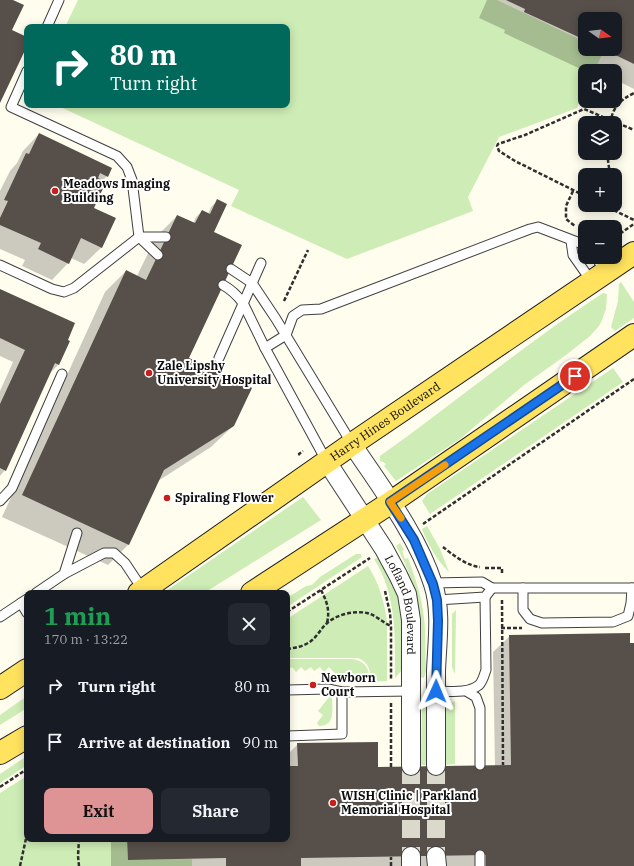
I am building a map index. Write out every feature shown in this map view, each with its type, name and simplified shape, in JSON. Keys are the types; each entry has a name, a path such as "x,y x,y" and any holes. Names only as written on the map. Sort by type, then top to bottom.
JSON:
{"main road":[{"name":"Harry Hines Boulevard","path":"142,590 327,462 598,270 634,254"},
{"path":"257,590 390,502 634,335"},
{"path":"0,688 24,672"},
{"path":"0,753 24,739"}],"street":[{"path":"352,444 414,540 435,592 438,621 436,766"},
{"name":"Lofland Boulevard","path":"327,462 384,549 407,594 411,620 411,766"},
{"path":"411,691 436,691"}],"lane":[{"path":"48,24 59,0"},
{"path":"24,78 11,107 117,156 128,167 132,180 139,237 158,255"},
{"path":"265,348 286,334 294,316 302,310 321,309 530,229 538,227 578,243"},
{"path":"0,265 52,289 64,292 74,288 139,237 166,237"},
{"path":"571,241 573,255 598,270"},
{"path":"219,358 261,263"},
{"path":"231,269 252,283 286,334 352,444"},
{"path":"223,285 232,290 243,303 265,348 327,462"},
{"path":"0,501 12,488 62,374"},
{"path":"64,574 77,533"},
{"path":"40,590 64,574 104,553 114,553 125,563 140,590"},
{"path":"435,592 482,582 492,588 523,588 633,588 628,616 613,622 542,623 530,619 523,610 523,588"},
{"path":"436,691 466,691 480,684 486,670 485,597 492,588"},
{"path":"435,592 485,597"},
{"path":"0,617 24,601"},
{"path":"290,690 328,689 342,692 411,691"},
{"path":"466,691 476,697 480,708 480,765"},
{"path":"290,736 342,734 342,692"},
{"path":"480,855 480,866"}],"path":[{"path":"612,116 614,109 623,98 634,93"},
{"path":"578,193 514,161 499,151 497,146 498,144 525,135 584,109 598,116"},
{"path":"622,126 634,130"},
{"path":"573,191 566,206 566,220 577,227"},
{"path":"618,212 634,220"},
{"path":"622,232 634,224"},
{"path":"284,301 308,250"},
{"path":"429,520 634,380"},
{"path":"300,455 299,454 303,451"},
{"path":"443,547 452,554 476,567 502,568 502,578"},
{"path":"290,610 372,557"},
{"path":"368,559 371,564"},
{"path":"382,585 390,613 391,678"},
{"path":"321,590 330,613 327,623"},
{"path":"501,602 503,765"},
{"path":"290,649 297,648 307,643 333,618 344,614 357,612 367,613 391,626"},
{"path":"391,704 391,767"},
{"path":"0,787 24,771"},
{"path":"20,866 25,842"},
{"path":"79,842 79,866"},
{"path":"391,857 391,866"}],"green space":[{"path":"78,0 497,0 578,39 578,56 602,56 598,64 578,64 577,108 499,137 468,197 473,211 347,259 231,206 239,190 62,108 290,108 290,24 66,24"},
{"path":"621,282 634,302 634,318 615,331 611,327 618,301 619,284"},
{"path":"603,293 607,294 606,309 599,326 590,336 524,385 460,439 396,481 384,466 386,464 380,461 380,456 546,332"},
{"path":"613,368 623,382 430,514 422,501 427,494"},
{"path":"303,497 321,520 209,590 167,590"},
{"path":"427,526 440,549 449,572 437,558 427,540 422,529"},
{"path":"400,543 404,550 402,551 405,559 408,558 413,572 423,610 426,671 424,678 420,677 419,626 415,594 404,562 396,546"},
{"path":"356,554 361,554 362,557 290,605 290,596 306,586 312,585 320,577"},
{"path":"377,558 385,564 392,579 390,580 392,587 395,587 401,606 401,671 395,678 395,647 391,602 382,573 374,559"},
{"path":"368,566 380,592 387,621 387,681 370,682 370,674 367,664 358,658 290,658 290,617"},
{"path":"456,610 455,674 452,667 452,614"},
{"path":"290,659 351,659 360,661 366,666 369,673 369,682 350,682 343,680 329,667 324,672 320,667 314,671 311,667 305,671 301,667 296,672 292,667 290,669"},
{"path":"330,696 332,696 331,720 324,725 319,726 317,723 323,715 318,711"},
{"path":"24,698 24,710 0,725 0,715"},
{"path":"455,701 455,764 444,765 444,708"},
{"path":"422,704 426,704 426,765 421,765"},
{"path":"24,758 24,767 0,783 0,774"},
{"path":"24,778 24,842 127,842 128,860 192,859 192,866 0,866 0,793"}],"building":[{"path":"0,0 13,0 24,5 12,30 24,36 24,52 0,103"},
{"path":"506,0 634,0 634,64 617,56 622,56 622,12 578,12 578,37 524,12 525,9"},
{"name":"Meadows Imaging Building","path":"39,133 112,168 108,177 100,173 98,178 106,182 94,208 116,218 102,248 81,238 69,264 38,249 41,243 0,225 0,218 8,201 4,200 26,153 29,154"},
{"name":"Zale Lipshy University Hospital","path":"217,199 227,204 214,232 242,245 189,358 252,388 234,426 164,470 129,545 22,495 126,270 146,280 177,215 195,223 202,210 210,214"},
{"path":"0,289 75,323 68,340 70,341 59,365 55,363 6,471 0,468 0,404 25,350 0,338"},
{"path":"630,633 630,643 634,643 634,866 486,866 486,855 301,858 301,866 226,866 226,858 128,860 127,842 290,842 290,766 298,766 297,743 378,742 378,767 511,765 509,635"}],"tunnel":[{"path":"411,766 411,856"},
{"path":"436,766 436,856"}],"slow traffic":[{"path":"401,518 390,502 445,465"}],"place":[{"name":"Meadows Imaging Building","path":"55,191"},
{"name":"Zale Lipshy University Hospital","path":"149,373"},
{"name":"Spiraling Flower","path":"167,498"},
{"name":"Newborn Court","path":"313,685"},
{"name":"WISH Clinic | Parkland Memorial Hospital","path":"333,803"}],"route":[{"path":"436,691 438,621 437,600 425,563 414,540 390,502 575,376"}]}
